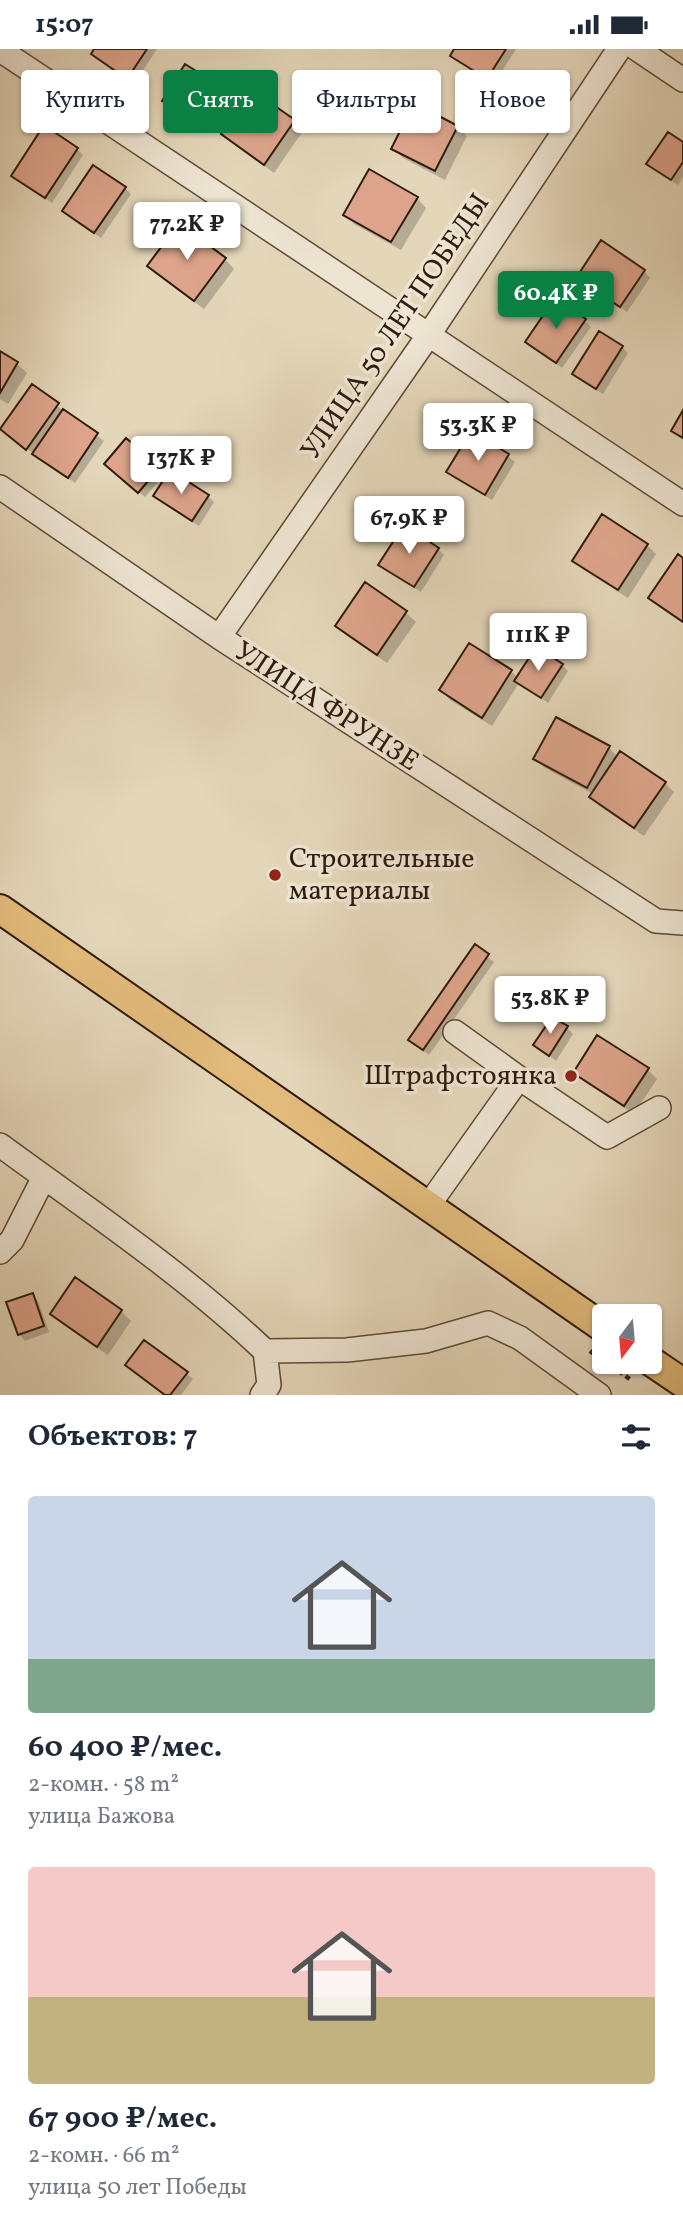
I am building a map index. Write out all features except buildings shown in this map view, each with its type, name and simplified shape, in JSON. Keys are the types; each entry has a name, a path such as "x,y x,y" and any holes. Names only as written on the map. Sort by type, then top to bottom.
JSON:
{"main road":[{"path":"0,909 592,1320"},
{"path":"652,1374 683,1383"}],"street":[{"name":"УЛИЦА 50 ЛЕТ ПОБЕДЫ","path":"219,637 428,336 619,49"},
{"path":"637,49 683,80"},
{"path":"0,50 683,505"},
{"name":"УЛИЦА ФРУНЗЕ","path":"0,487 219,637 656,921 683,923"},
{"path":"455,1032 607,1137 659,1108"},
{"path":"428,1206 519,1078"},
{"path":"0,1145 186,1282 237,1324 265,1351 269,1385 262,1395"},
{"path":"0,1252 12,1240 44,1177"},
{"path":"265,1351 347,1350 426,1341 488,1323 520,1338 599,1395"}],"place":[{"name":"Строительные материалы","path":"275,875"},
{"name":"Штрафстоянка","path":"571,1076"}]}
